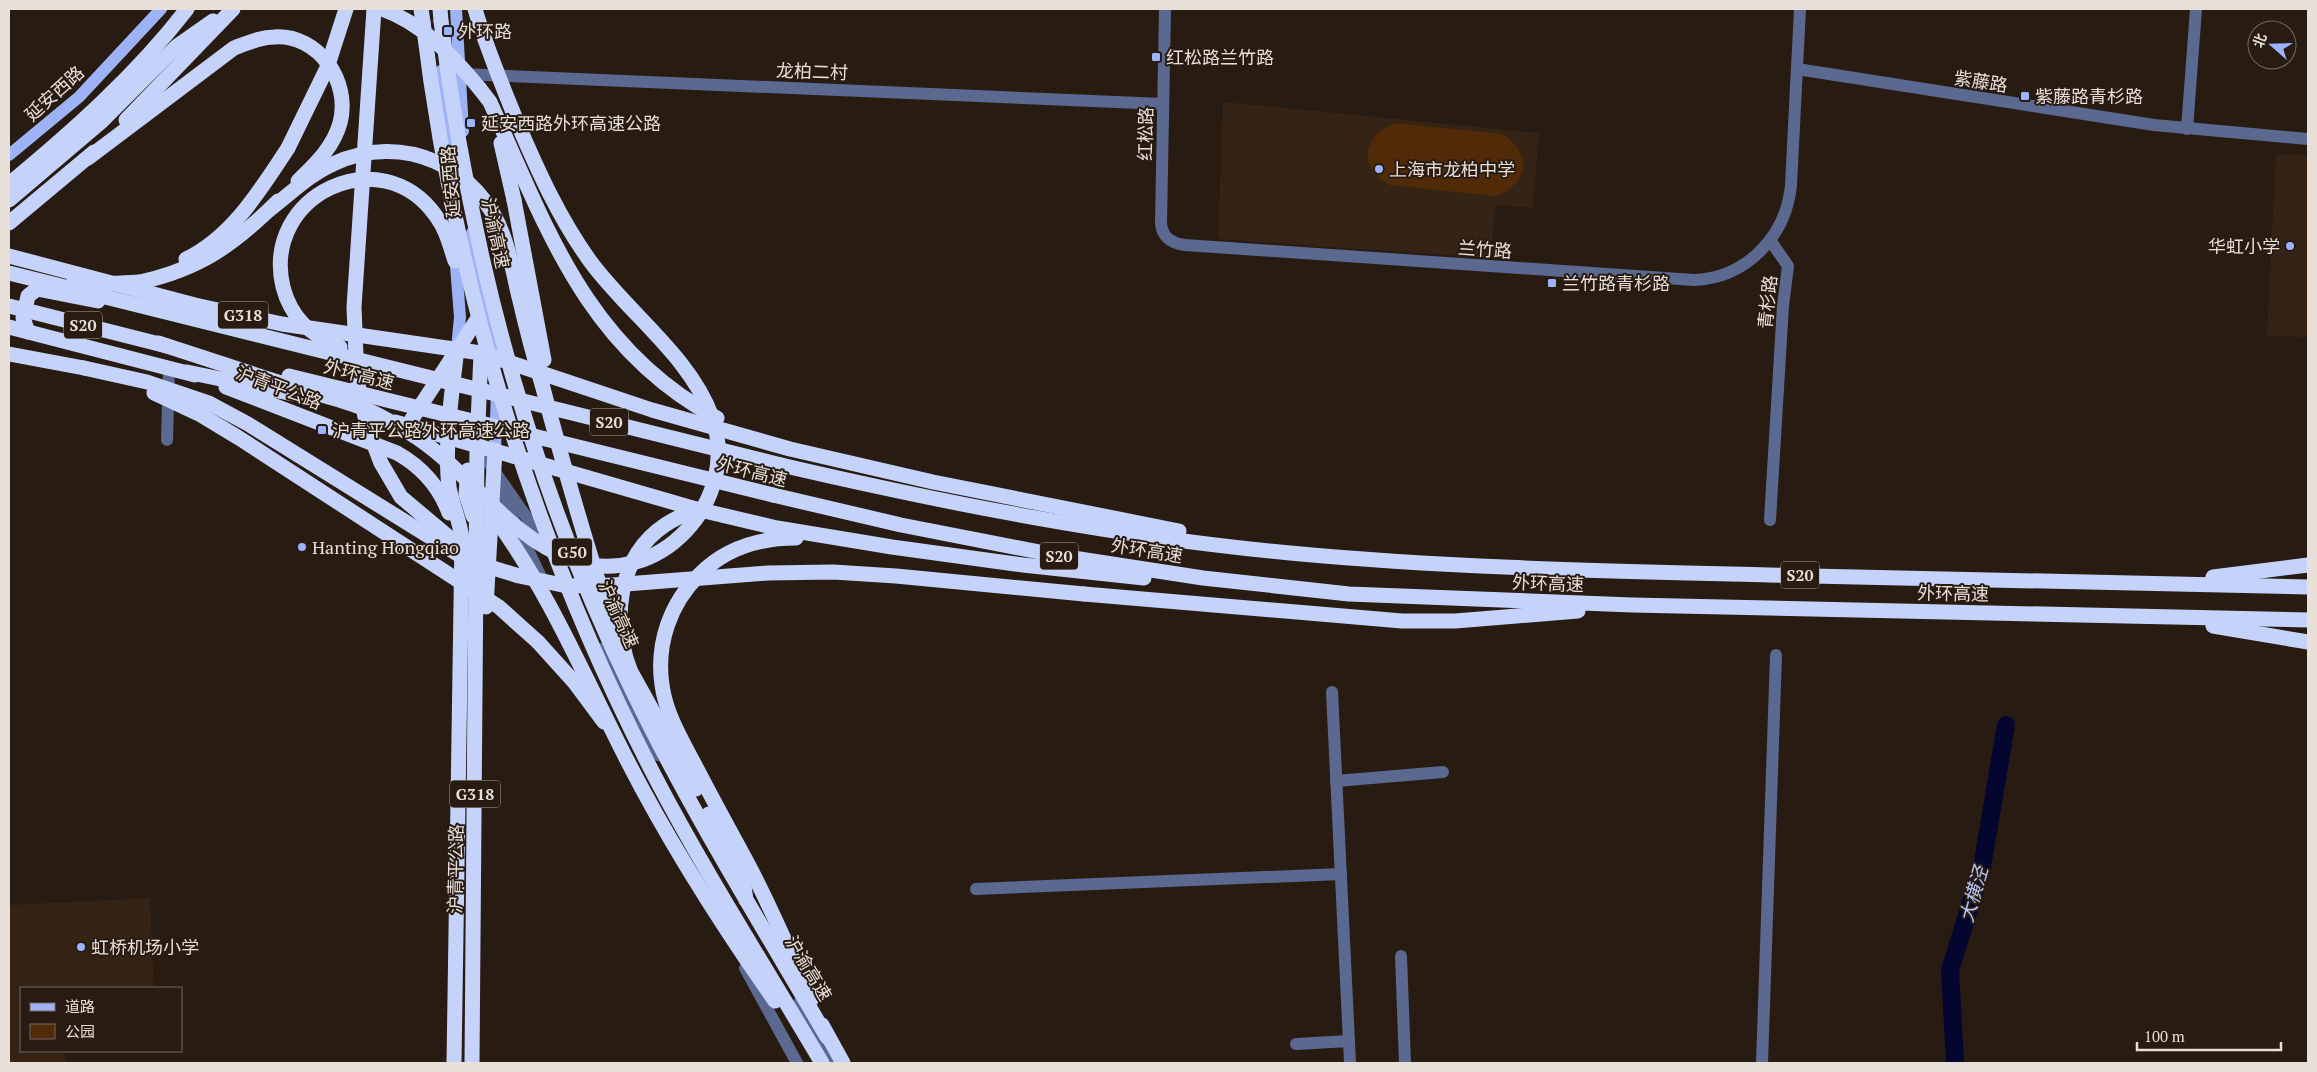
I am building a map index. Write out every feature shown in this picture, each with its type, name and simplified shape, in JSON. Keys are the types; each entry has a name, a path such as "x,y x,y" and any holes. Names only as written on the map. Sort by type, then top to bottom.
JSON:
{"highway":[{"path":"9,184 128,77 166,37 187,9"},
{"path":"88,158 161,86 233,9"},
{"path":"9,200 102,121 176,47 213,21 240,9"},
{"path":"140,282 194,255 220,236 264,185 307,113 327,68 346,9"},
{"path":"374,9 354,308 357,380 367,426 381,463 402,498 436,527 471,552 519,576"},
{"path":"382,9 411,22 430,36 480,88 490,102 558,252 598,317 640,365 694,406 725,423 790,449"},
{"path":"158,343 365,409 410,433 439,455 510,524 537,544 571,560 594,567 633,564 667,548 694,523 708,501 717,472 718,446 714,420 702,392 682,365 610,287 572,235 558,211 540,176 500,80 475,9"},
{"name":"沪渝高速","path":"439,13 458,139 479,246 501,337 553,502 575,562 634,694 671,769 843,1063"},
{"name":"沪渝高速","path":"422,16 440,142 461,250 483,341 507,424 558,568 617,700 655,777 821,1063"},
{"path":"9,223 88,158 234,48 254,40 276,36 298,41 315,50 330,63 339,84 342,105 340,123 334,140 323,156 269,210 228,246 198,264 167,276 140,282 101,284 56,280 9,272"},
{"path":"480,88 500,139 514,200 570,492"},
{"path":"269,210 332,164 356,155 381,151 406,152 439,161 463,178 483,197 504,238 570,492 634,694"},
{"path":"437,379 324,341 300,324 287,301 280,274 282,247 291,220 313,197 337,183 360,179 382,180 404,188 422,201 436,216 446,235 507,424"},
{"name":"G318","path":"9,256 195,305 282,324 481,353"},
{"name":"外环高速","path":"9,272 781,466 908,495 1031,518 1164,539 1291,553 1444,564 1623,571 2308,587"},
{"path":"28,332 22,318 28,296 37,289 90,300 149,305 195,305"},
{"name":"外环高速","path":"9,306 773,495 902,525 1060,556 1203,578 1349,594 1632,605 2308,620"},
{"path":"408,426 478,318"},
{"name":"沪青平公路","path":"9,326 187,372 398,453 414,462 429,477 448,510 462,570"},
{"name":"沪青平公路","path":"454,1063 462,539 460,520 449,487 449,437 457,349"},
{"path":"481,353 652,410 790,449 962,488 1291,553"},
{"name":"沪青平公路","path":"472,1063 477,525 466,494 468,467 478,446 481,353"},
{"path":"9,354 147,382 210,403 248,424 467,560 519,576 567,586 613,585 768,573 833,572 1402,621 1511,617 1632,605"},
{"path":"84,368 156,394 216,424 499,607 538,642 575,683 604,722 702,892 821,1063"},
{"path":"187,372 274,389 495,450 696,509 777,528 892,547 1023,565 1202,585 1349,594"},
{"path":"476,634 486,609 495,450"},
{"path":"470,484 503,529 536,582 627,760"},
{"path":"696,509 665,525 651,537 635,556 625,580 620,605 619,631 623,652 631,672 744,879 748,914"},
{"path":"827,1036 769,907 678,732 662,685 661,662 664,635 671,613 687,587 708,566 728,552 751,543 777,538 814,539 892,547"},
{"path":"1990,580 2205,577 2308,565"},
{"path":"1989,613 2202,624 2308,642"}],"main road":[{"name":"延安西路","path":"9,155 79,96 161,9"},
{"name":"延安西路","path":"456,9 481,353"},
{"name":"延安西路","path":"439,13 460,317 457,349"},
{"path":"9,150 58,110 79,96"},
{"path":"474,259 497,358 495,450"},
{"path":"9,336 28,332"}],"street":[{"name":"红松路","path":"1165,9 1162,228 1165,236 1171,241 1185,245"},
{"path":"1770,240 1782,223 1790,194 1800,9"},
{"path":"2187,129 2196,9"},
{"name":"紫藤路","path":"1797,70 2098,117 2187,129 2308,140"},
{"name":"龙柏二村","path":"460,74 1163,104"},
{"name":"兰竹路","path":"1185,245 1694,280 1720,277 1737,270 1752,259 1770,240"},
{"name":"青杉路","path":"1770,240 1788,266 1783,306 1770,520"},
{"path":"167,440 169,367"},
{"path":"478,446 493,473 600,699 797,1063"},
{"path":"493,473 561,566 642,729 834,1063"},
{"path":"1762,1063 1776,655"},
{"path":"1332,692 1350,1063"},
{"path":"1336,781 1444,772"},
{"path":"976,889 1341,874"},
{"path":"1401,956 1405,1063"},
{"path":"1296,1044 1349,1041"}],"shaded area":[{"name":"上海市龙柏中学","path":"1223,102 1539,133 1533,208 1496,205 1490,258 1218,239"},
{"name":"华虹小学","path":"2276,154 2308,155 2308,337 2267,336"},
{"name":"虹桥机场小学","path":"150,898 154,987 20,987 20,1052 65,1052 65,1063 9,1063 9,905"}],"green space":[{"path":"1396,123 1502,134 1519,150 1523,168 1520,176 1515,184 1495,196 1389,185 1372,169 1368,151 1376,135"}],"waterway":[{"name":"大横泾","path":"1955,1063 1950,970 1982,867 2006,725"}],"place":[{"name":"外环路","path":"448,31"},
{"name":"红松路兰竹路","path":"1156,57"},
{"name":"紫藤路青杉路","path":"2025,96"},
{"name":"延安西路外环高速公路","path":"471,123"},
{"name":"上海市龙柏中学","path":"1379,169"},
{"name":"华虹小学","path":"2290,246"},
{"name":"兰竹路青杉路","path":"1552,283"},
{"name":"沪青平公路外环高速公路","path":"322,430"},
{"name":"Hanting Hongqiao","path":"302,547"},
{"name":"虹桥机场小学","path":"81,947"}]}
